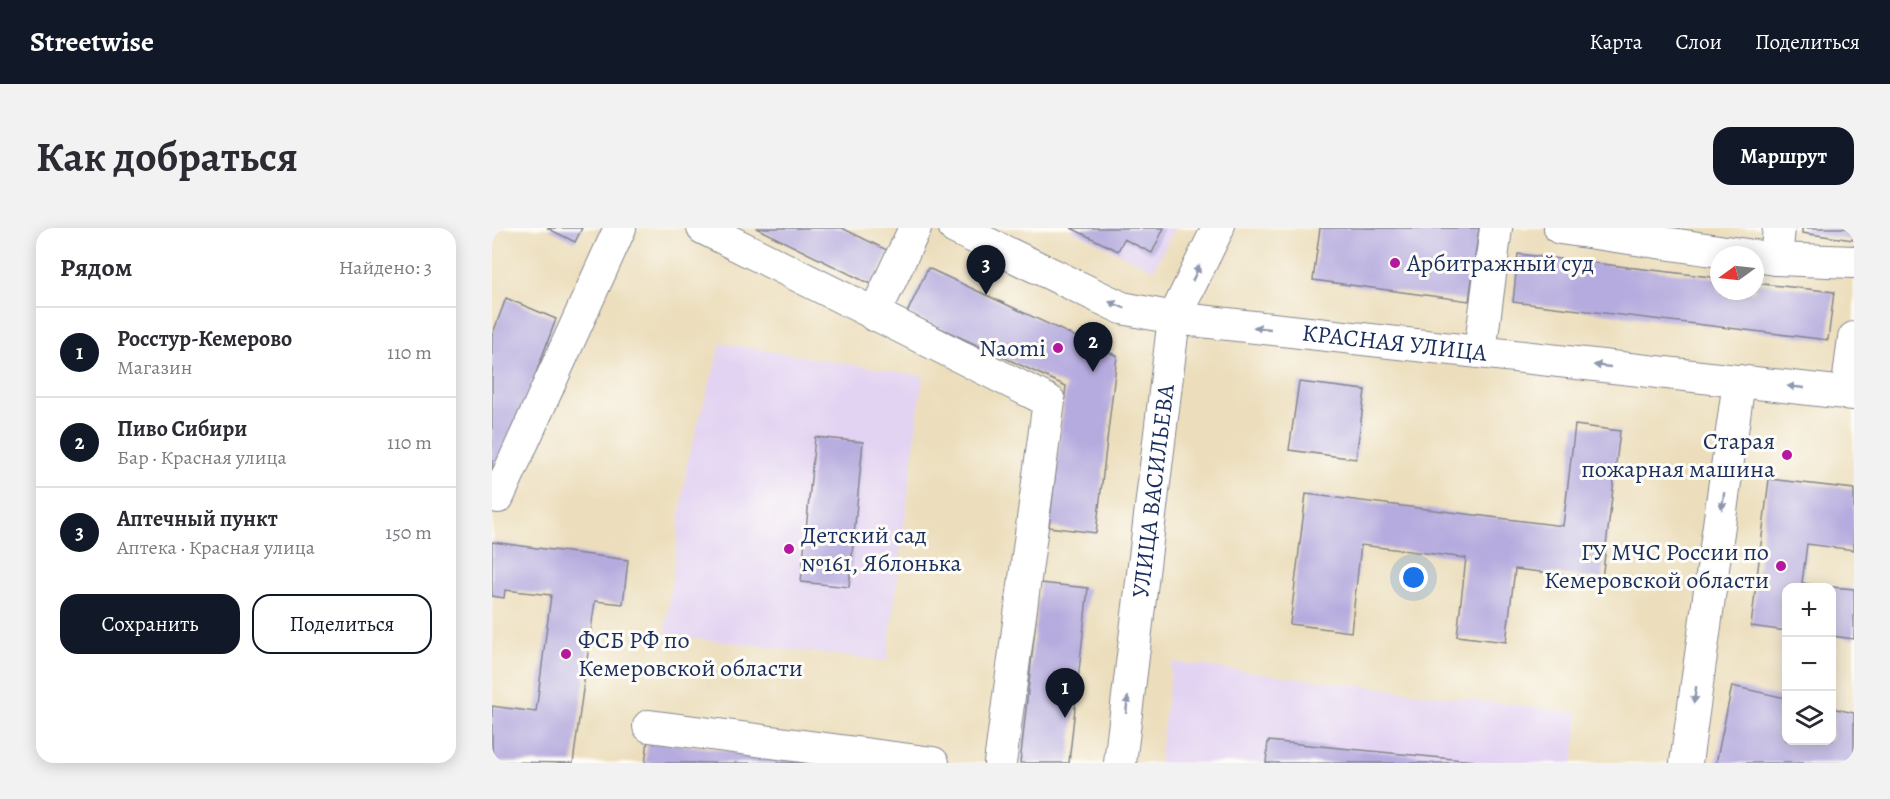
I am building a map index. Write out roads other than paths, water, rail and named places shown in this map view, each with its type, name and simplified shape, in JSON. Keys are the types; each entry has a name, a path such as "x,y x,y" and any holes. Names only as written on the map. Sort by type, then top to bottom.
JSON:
{"street":[{"path":"498,497 620,228"},
{"path":"703,228 1049,401 1000,763"},
{"path":"874,315 915,228"},
{"name":"КРАСНАЯ УЛИЦА","path":"955,228 1122,308 1174,318 1851,394"},
{"name":"УЛИЦА ВАСИЛЬЕВА","path":"1120,763 1174,318 1218,228"},
{"path":"1480,352 1496,228"},
{"path":"1560,228 1710,250"},
{"path":"1764,250 1779,228"},
{"path":"1764,257 1854,262"},
{"path":"1851,394 1854,338"},
{"path":"1686,763 1739,381"},
{"path":"649,726 879,759 933,763"}],"place":[{"name":"Арбитражный суд","path":"1395,263"},
{"name":"Аптечный пункт","path":"986,295"},
{"name":"Naomi","path":"1058,348"},
{"name":"Пиво Сибири","path":"1093,372"},
{"name":"Старая пожарная машина","path":"1787,455"},
{"name":"Детский сад №161, Яблонька","path":"789,549"},
{"name":"ГУ МЧС России по Кемеровской области","path":"1781,566"},
{"name":"ФСБ РФ по Кемеровской области","path":"566,654"},
{"name":"Росстур-Кемерово","path":"1065,718"}]}
